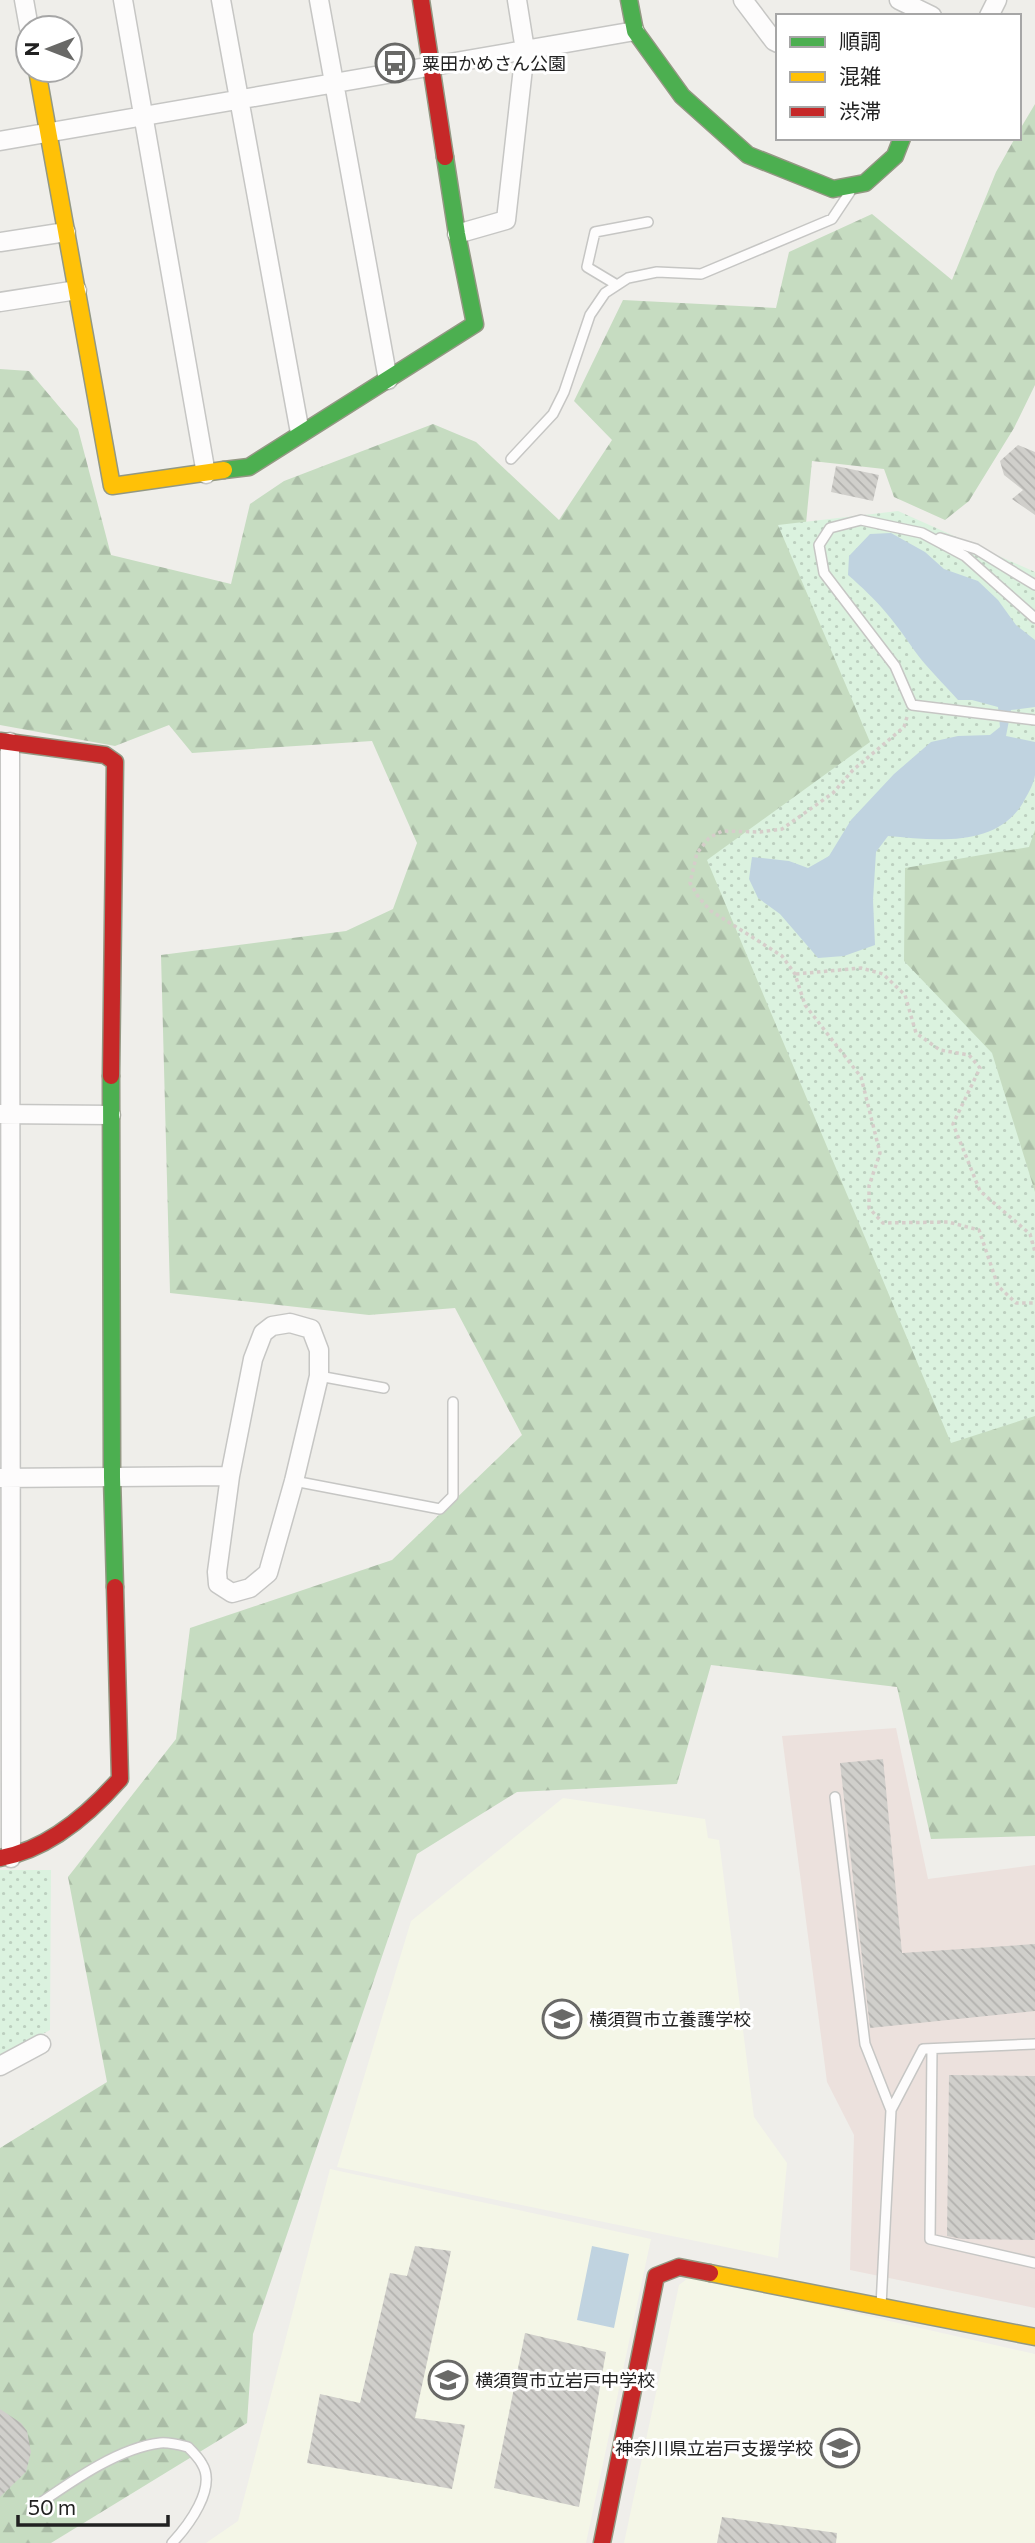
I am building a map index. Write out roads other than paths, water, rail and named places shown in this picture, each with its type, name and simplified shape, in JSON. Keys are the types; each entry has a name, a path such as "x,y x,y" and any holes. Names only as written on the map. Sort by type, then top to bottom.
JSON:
{"street":[{"path":"123,0 206,474"},
{"path":"221,0 300,433"},
{"path":"319,0 388,380"},
{"path":"39,84 112,486 249,467 475,324 457,234 421,0"},
{"path":"457,234 506,220 525,50 517,0"},
{"path":"629,0 635,31 682,96 748,155 833,188 865,183 895,156 901,140"},
{"path":"743,0 776,42"},
{"path":"899,0 928,14"},
{"path":"0,141 635,31"},
{"path":"0,242 66,232"},
{"path":"0,303 77,290"},
{"path":"5,742 106,755 115,762 111,1115 112,1477 120,1779 108,1795 47,1842 5,1858 5,1114 5,742"},
{"path":"5,1114 111,1115"},
{"path":"290,1323 310,1329 319,1350 318,1376 294,1481 268,1573 250,1588 232,1593 218,1584 217,1572 230,1476 253,1359 263,1333 272,1326 290,1323"},
{"path":"5,1478 230,1476"},
{"path":"0,2066 41,2044"},
{"path":"602,2543 656,2276 679,2267 1035,2337"}],"lane":[{"path":"510,459 553,414 564,392 590,315 605,293 628,278 657,272 701,274 832,219 855,184"},
{"path":"617,285 587,267 595,232 648,222"},
{"path":"1035,585 976,549 922,533 861,520 830,528 819,545 824,573 895,666 912,705 1035,720"},
{"path":"922,533 965,556 1035,618"},
{"path":"318,1376 384,1388"},
{"path":"294,1481 440,1508 453,1496 453,1402"},
{"path":"835,1797 865,2044 891,2110 881,2307"},
{"path":"891,2110 923,2049 1035,2044"},
{"path":"932,2049 930,2239 1035,2263"},
{"path":"33,2508 96,2466 125,2454 162,2442 188,2447 204,2466 205,2488 197,2512 172,2543"}],"water":[{"path":"891,533 925,552 944,569 978,581 998,600 1016,625 1035,640 1035,707 1011,710 1006,736 1035,742 1035,775 1028,793 1014,815 983,834 945,839 888,836 876,852 873,900 875,945 844,956 818,958 780,914 758,898 749,879 752,857 789,861 808,868 829,856 851,820 894,774 931,742 958,736 990,735 1000,727 998,707 972,700 958,700 924,663 884,610 848,575 849,556 870,534"},
{"path":"592,2246 629,2254 614,2328 577,2320"}],"place":[{"name":"粟田かめさん公園","path":"395,63"},
{"name":"横須賀市立養護学校","path":"562,2019"},
{"name":"横須賀市立岩戸中学校","path":"448,2380"},
{"name":"神奈川県立岩戸支援学校","path":"840,2448"}]}
